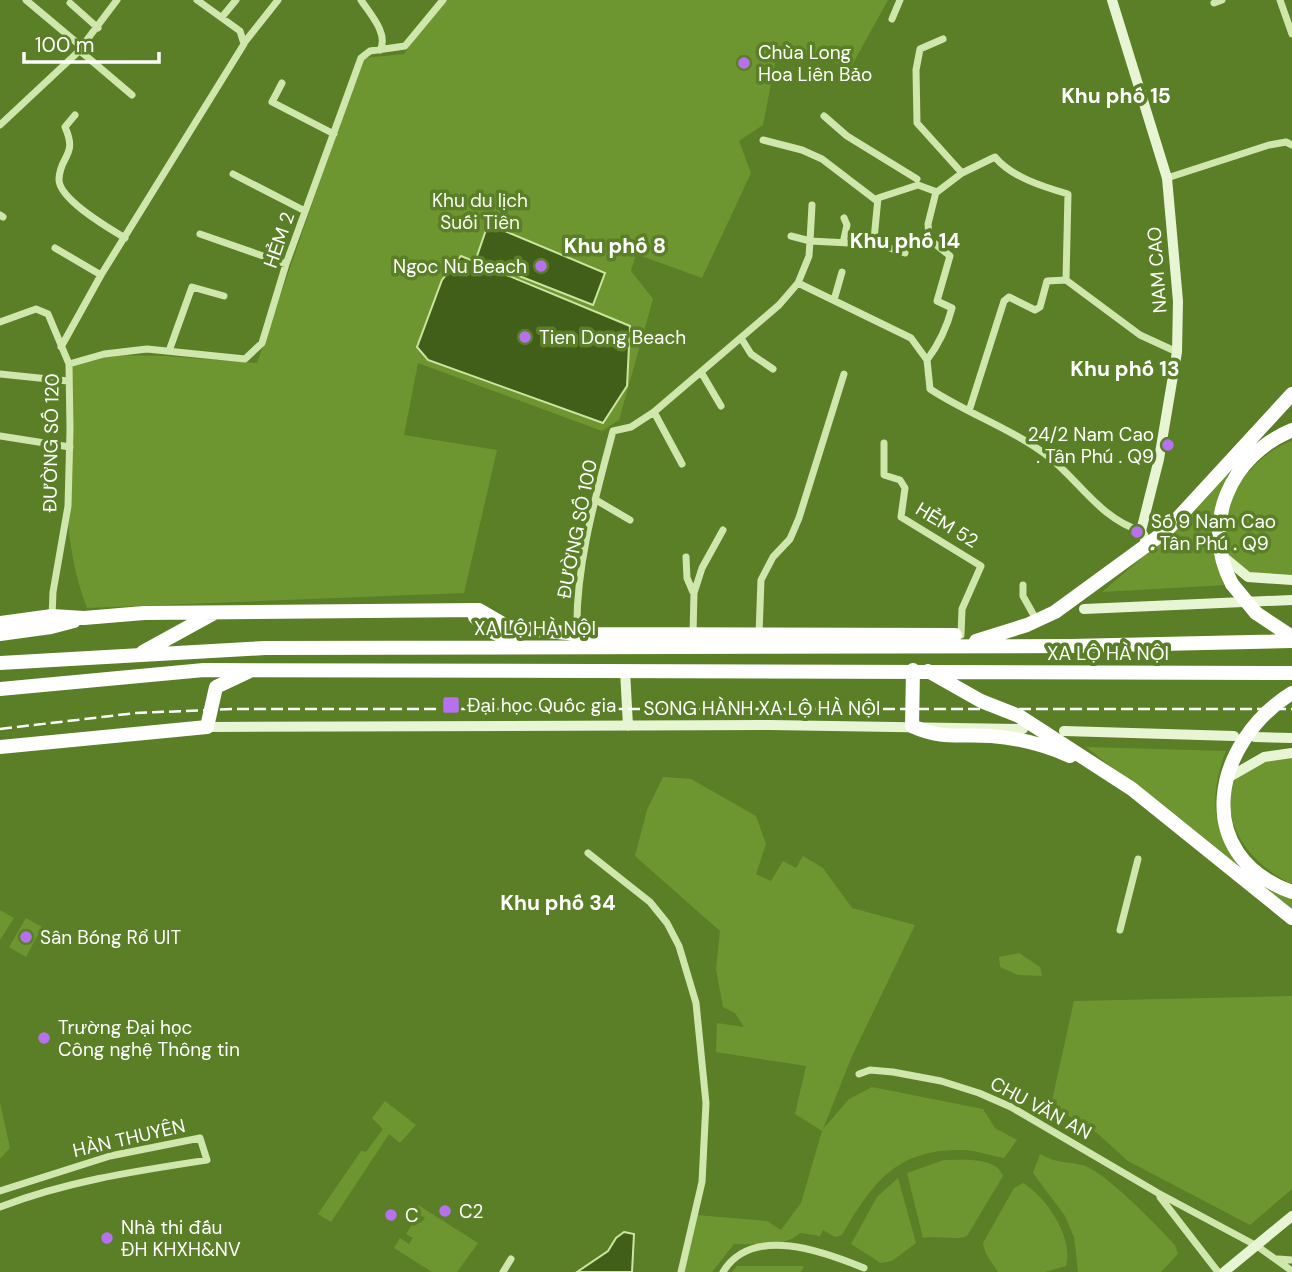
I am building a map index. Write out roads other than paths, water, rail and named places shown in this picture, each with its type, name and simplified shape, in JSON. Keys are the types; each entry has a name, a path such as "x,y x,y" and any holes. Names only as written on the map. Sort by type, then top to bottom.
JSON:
{"highway":[{"path":"961,640 993,636 1038,621 1093,587 1272,412 1292,386"},
{"path":"1144,537 1166,531 1292,394"},
{"path":"1292,430 1260,448 1233,481 1219,519 1219,547 1232,584 1256,613 1292,639"},
{"path":"466,610 493,632 532,646"},
{"name":"XA LỘ HÀ NỘI","path":"0,634 84,618 216,612 479,610 508,627 577,640 859,645 961,640"},
{"path":"139,654 216,612"},
{"name":"XA LỘ HÀ NỘI","path":"0,623 52,622"},
{"name":"XA LỘ HÀ NỘI","path":"0,663 265,648 532,646 577,640 693,635 834,635 1071,646 1292,639"},
{"path":"834,635 859,645"},
{"name":"XA LỘ HÀ NỘI","path":"993,636 1054,636 1071,646"},
{"path":"0,656 19,662"},
{"name":"XA LỘ HÀ NỘI","path":"0,689 204,670 1292,673"},
{"name":"XA LỘ HÀ NỘI","path":"207,727 216,687 252,670"},
{"path":"1097,766 1041,745 993,736 934,736 912,726 920,670 981,701 1019,716 1097,766 1147,801 1292,918"},
{"path":"0,698 25,687"},
{"path":"1292,693 1262,716 1236,751 1224,780 1223,811 1233,840 1254,868 1273,883 1292,892"},
{"path":"0,747 207,727"},
{"path":"1147,801 1154,818 1292,927"}],"main road":[{"name":"NAM CAO","path":"1112,0 1167,178 1178,301 1177,352 1144,537"},
{"path":"1219,547 1229,563 1248,577 1292,580"},
{"path":"1084,609 1292,600"},
{"path":"625,670 628,726"},
{"name":"SONG HÀNH XA LỘ HÀ NỘI","path":"207,727 912,726 1023,729"},
{"path":"1064,731 1234,736"},
{"path":"1255,737 1292,738"},
{"path":"1224,780 1245,765 1264,757 1292,753"},
{"path":"1224,1272 1292,1216"}],"street":[{"path":"26,0 132,95"},
{"path":"197,0 243,35 244,44"},
{"path":"222,17 236,0"},
{"path":"61,347 101,275 244,44 278,0"},
{"path":"361,0 382,32 384,39 380,50"},
{"name":"HẺM 2","path":"69,364 122,352 169,351 245,359 251,356 262,343 286,264 361,58 370,51 405,46 443,0"},
{"path":"892,19 900,0"},
{"path":"1280,0 1292,34"},
{"path":"1,123 80,49 98,28 113,2"},
{"path":"69,3 98,28"},
{"path":"943,39 920,49 916,69 917,123 961,173"},
{"path":"282,83 272,102 334,134"},
{"path":"75,115 65,127 71,138 71,148 59,178 60,185 83,211 125,238"},
{"path":"824,116 847,136 936,192"},
{"path":"763,140 802,150 822,159 877,201"},
{"path":"1167,178 1290,141"},
{"path":"1066,280 1068,194 1024,177 1001,165 995,157 961,173 936,192 928,224 929,239 950,256 937,301 952,308 947,328 928,360 930,389 1048,457 1107,513 1123,526 1144,537"},
{"path":"233,174 305,211"},
{"path":"871,242 877,201 891,192 917,182"},
{"path":"682,464 654,412 779,305 798,283 809,256 812,205"},
{"path":"843,243 847,225 844,218"},
{"path":"200,234 286,264"},
{"path":"791,236 810,241 871,242 905,253"},
{"path":"55,248 101,275"},
{"path":"834,300 842,272"},
{"path":"969,411 1004,301 1009,298 1035,310 1040,307 1047,281 1066,280 1140,334 1177,352"},
{"path":"798,283 911,338 928,360"},
{"path":"169,351 186,296 192,287 224,296"},
{"name":"ĐƯỜNG SỐ 120","path":"0,322 36,309 48,314 69,364 68,506 52,622"},
{"path":"741,338 751,354 773,369"},
{"path":"701,372 721,406"},
{"path":"0,374 68,381"},
{"path":"759,634 761,580 773,557 790,539 799,518 844,374"},
{"name":"ĐƯỜNG SỐ 100","path":"577,640 578,602 596,500 613,430 631,427 654,412"},
{"path":"0,436 70,447"},
{"name":"HẺM 52","path":"884,443 884,475 900,480 905,488 901,517 979,562 981,570 962,609 961,640"},
{"path":"596,500 630,520"},
{"path":"693,635 694,593 702,568 723,530"},
{"path":"686,557 687,579 694,593"},
{"path":"1023,585 1023,596 1038,621"},
{"path":"588,853 650,902 667,923 679,946 696,1003 706,1103 702,1182 681,1272"},
{"path":"1120,930 1138,859"},
{"name":"CHU VĂN AN","path":"859,1074 870,1070 893,1072 979,1093 1069,1139 1158,1193 1257,1246 1292,1271"},
{"name":"HÀN THUYÊN","path":"0,1191 110,1156 200,1138 207,1160 120,1172 44,1190 0,1207"},
{"path":"39,1177 44,1190"},
{"path":"23,1182 29,1196"},
{"name":"CHU VĂN AN","path":"1158,1193 1218,1272"},
{"path":"724,1271 736,1257 748,1252 800,1245 818,1249 864,1268"},
{"path":"503,1272 511,1259"},
{"name":"CHU VĂN AN","path":"1278,1259 1292,1260"}],"railway":[{"path":"0,729 136,713 234,709 1292,709"}],"place":[{"name":"Chùa Long Hoa Liên Bảo","path":"744,63"},
{"name":"Ngoc Nu Beach","path":"541,266"},
{"name":"Tien Dong Beach","path":"525,337"},
{"name":"24/2 Nam Cao . Tân Phú . Q9","path":"1168,445"},
{"name":"Số 9 Nam Cao . Tân Phú . Q9","path":"1137,532"},
{"name":"Đại học Quốc gia","path":"451,705"},
{"name":"Sân Bóng Rổ UIT","path":"26,937"},
{"name":"Trường Đại học Công nghệ Thông tin","path":"44,1038"},
{"name":"C2","path":"445,1211"},
{"name":"C","path":"391,1215"},
{"name":"Nhà thi đấu ĐH KHXH&NV","path":"107,1238"}],"district":[{"name":"Khu phố 15","path":"1116,96"},
{"name":"Khu phố 14","path":"905,241"},
{"name":"Khu phố 8","path":"615,246"},
{"name":"Khu phố 13","path":"1125,369"},
{"name":"Khu phố 34","path":"558,903"}],"park label":[{"name":"Khu du lịch Suối Tiên","path":"480,211"}]}
